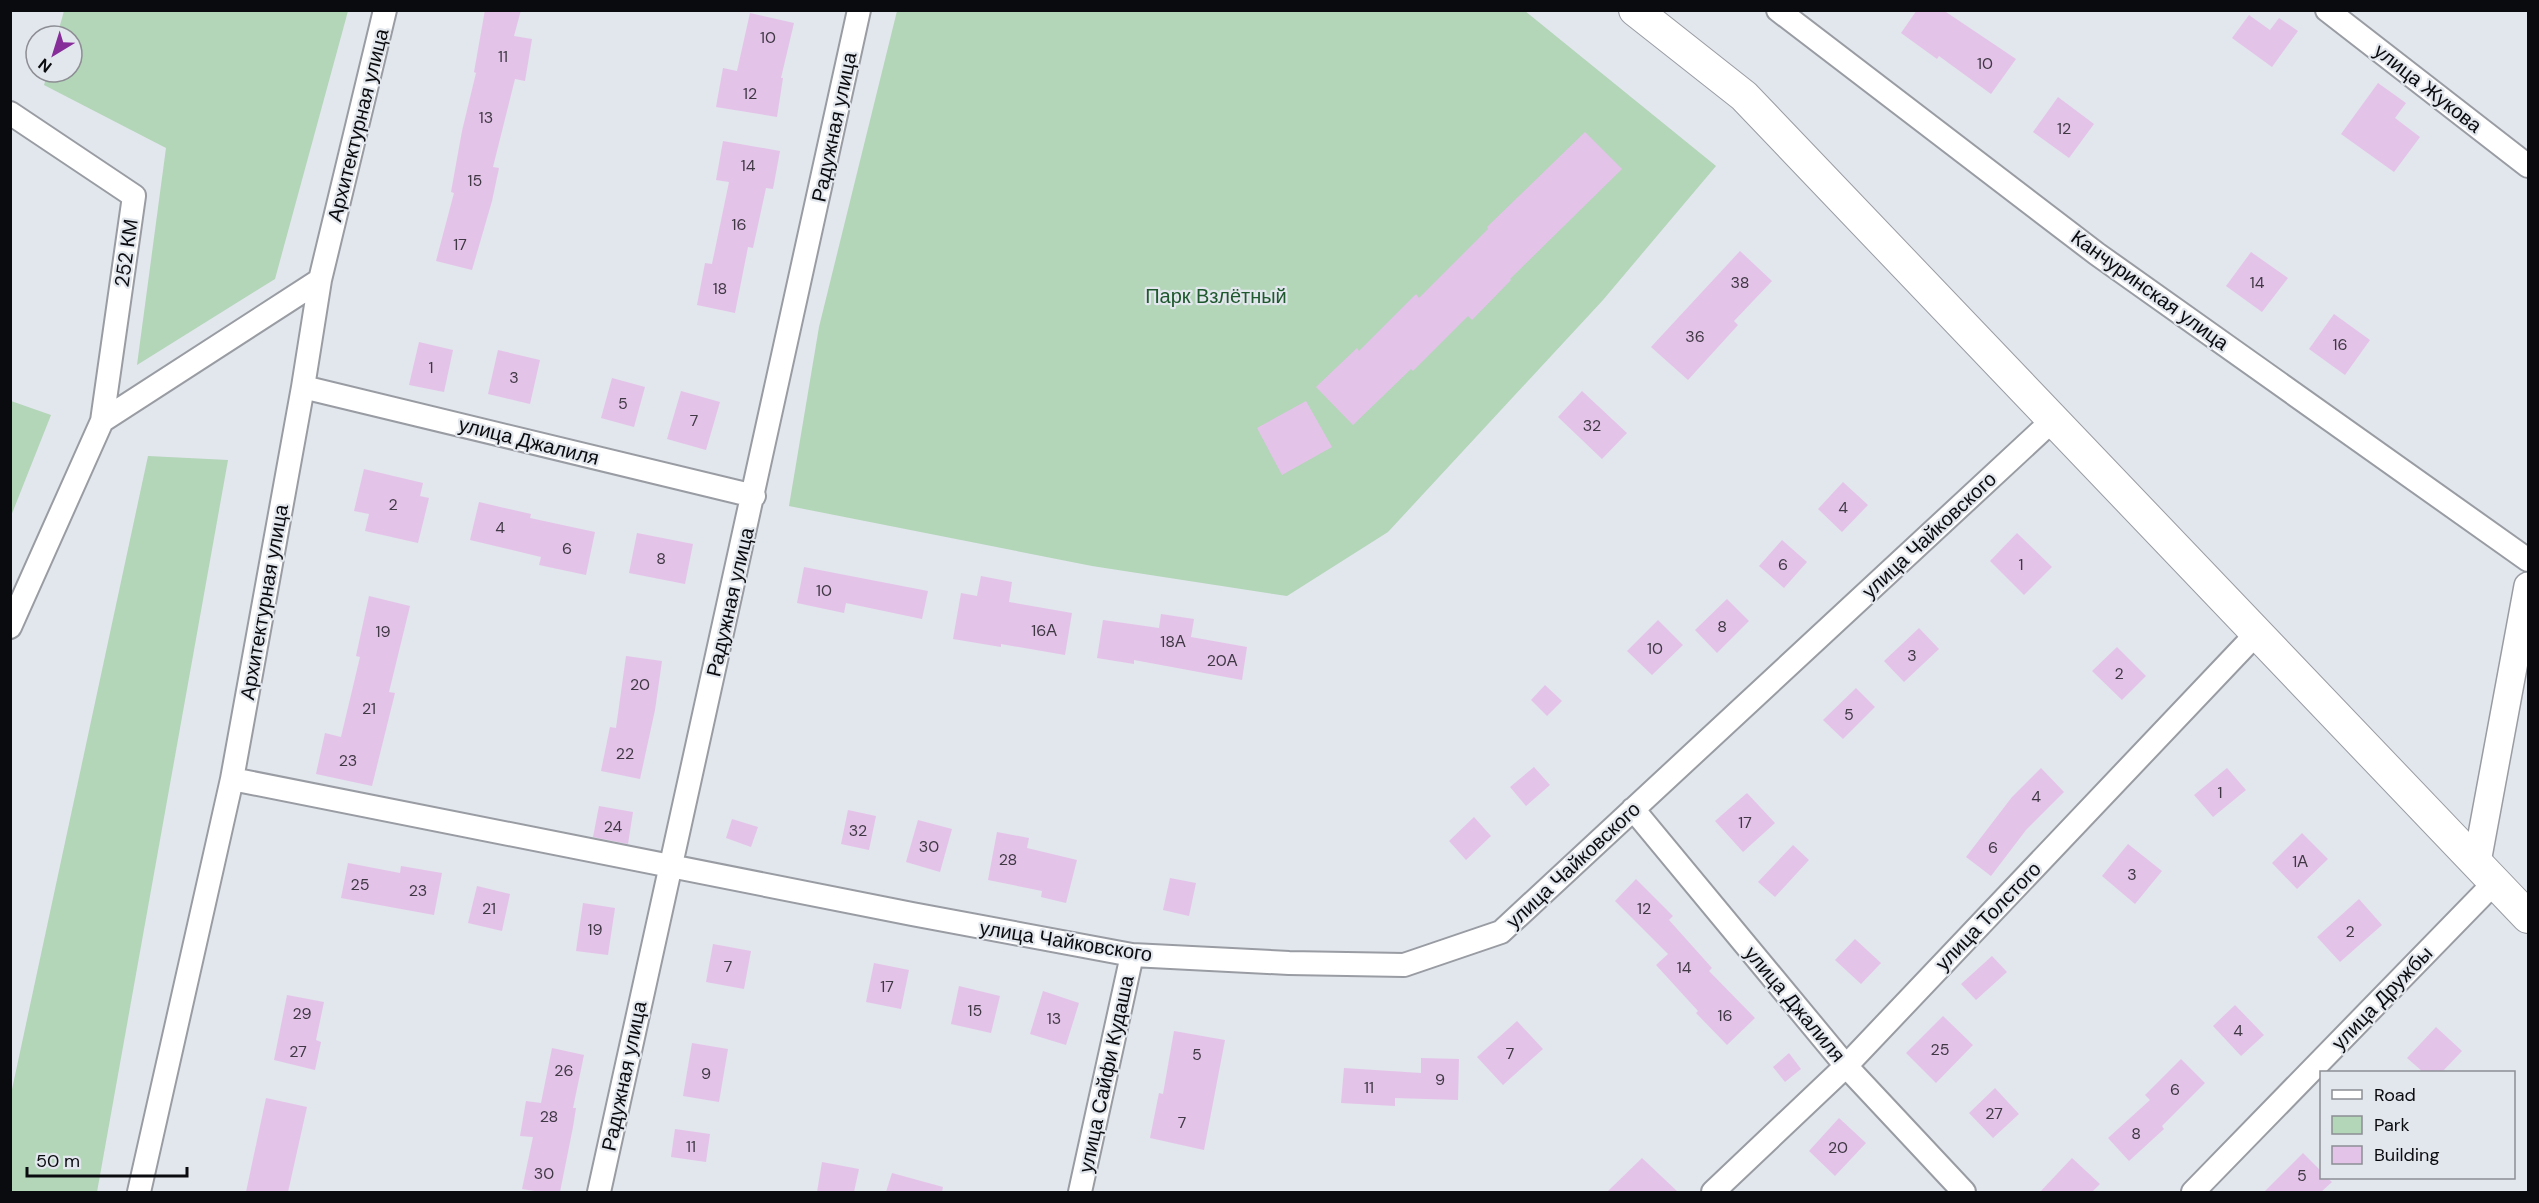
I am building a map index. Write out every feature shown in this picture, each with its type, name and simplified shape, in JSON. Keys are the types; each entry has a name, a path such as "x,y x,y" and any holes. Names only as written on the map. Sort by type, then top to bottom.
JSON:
{"main road":[{"path":"1635,10 1744,96 2529,917"}],"street":[{"name":"Архитектурная улица","path":"139,1192 232,779 303,387 320,280 385,10"},
{"name":"Радужная улица","path":"599,1192 754,496 859,10"},
{"name":"Канчуринская улица","path":"1779,10 2097,254 2529,560"},
{"name":"улица Жукова","path":"2327,10 2529,166"},
{"name":"252 КМ","path":"10,113 134,196 102,421"},
{"path":"10,627 102,421 320,280"},
{"name":"улица Джалиля","path":"303,387 754,496"},
{"name":"улица Чайковского","path":"232,779 1132,955 1289,963 1404,964 1501,932 2053,420"},
{"path":"2486,872 2529,586"},
{"name":"улица Толстого","path":"1713,1192 1846,1066 2257,633"},
{"name":"улица Джалиля","path":"1633,809 1846,1066 1964,1192"},
{"name":"улица Дружбы","path":"2193,1192 2486,872"},
{"name":"улица Сайфи Кудаша","path":"1080,1192 1132,955"}],"green space":[{"path":"64,11 348,11 275,279 137,365 166,148 44,85 84,84 84,24 60,24"},
{"name":"Парк Взлётный","path":"897,11 1525,11 1716,166 1603,300 1388,532 1287,596 1092,566 789,506 819,327"},
{"path":"10,401 51,415 11,516"},
{"path":"148,456 228,460 97,1192 11,1192 11,1094"}],"building":[{"path":"485,10 521,10 514,36 532,39 525,81 515,79 493,167 499,168 492,201 472,270 436,261 454,193 451,192 476,73 474,72"},
{"path":"1917,10 1943,10 2016,59 1991,94 1939,56 1937,59 1901,33"},
{"path":"750,13 794,23 781,78 783,78 777,117 716,107 723,68 737,71"},
{"path":"2249,15 2270,30 2279,18 2298,31 2272,67 2232,38"},
{"path":"2378,83 2406,103 2395,118 2420,137 2394,172 2341,134"},
{"path":"2058,97 2094,124 2069,158 2033,132"},
{"path":"1585,132 1622,169 1510,279 1472,320 1468,316 1413,371 1411,369 1353,425 1316,387 1357,348 1359,351 1416,294 1419,298 1488,229 1487,227"},
{"path":"723,141 780,151 773,189 766,188 753,248 748,247 735,313 697,305 705,263 712,264 729,182 716,180"},
{"path":"1740,251 1772,281 1734,321 1738,325 1688,380 1651,347"},
{"path":"2251,252 2288,278 2262,312 2226,286"},
{"path":"2334,314 2370,340 2345,375 2309,349"},
{"path":"419,342 453,350 444,392 409,385"},
{"path":"498,350 540,360 530,404 488,394"},
{"path":"612,378 645,387 634,427 601,418"},
{"path":"681,391 720,402 706,450 667,439"},
{"path":"1582,391 1627,433 1602,459 1558,417"},
{"path":"1306,401 1332,447 1282,475 1257,428"},
{"path":"364,469 423,483 420,496 429,498 418,543 365,531 369,514 354,511"},
{"path":"1843,482 1868,505 1842,532 1818,509"},
{"path":"479,502 531,514 530,518 595,532 586,575 539,565 541,557 470,540"},
{"path":"637,533 693,544 685,584 629,573"},
{"path":"2017,533 2052,567 2024,595 1990,561"},
{"path":"1782,540 1807,562 1784,588 1759,566"},
{"path":"804,567 928,591 922,619 846,603 844,613 797,603"},
{"path":"981,576 1012,582 1009,602 1072,613 1065,655 1001,644 1001,647 953,639 961,593 977,596"},
{"path":"369,596 410,606 389,692 395,693 372,786 316,774 325,733 341,737 360,657 356,656"},
{"path":"1727,599 1749,621 1717,653 1695,630"},
{"path":"1161,614 1194,619 1191,637 1247,647 1242,680 1134,660 1134,664 1097,658 1103,620 1159,628"},
{"path":"1658,620 1683,645 1652,675 1627,651"},
{"path":"1919,628 1939,649 1904,682 1884,661"},
{"path":"2117,647 2146,676 2122,700 2092,671"},
{"path":"626,656 662,661 655,710 640,779 601,771 610,727 616,728"},
{"path":"1545,685 1562,701 1547,716 1531,700"},
{"path":"1856,688 1875,707 1843,739 1823,720"},
{"path":"1534,767 1550,785 1526,806 1510,787"},
{"path":"2041,768 2064,792 2026,830 1991,876 1966,857 2012,797"},
{"path":"2227,768 2246,790 2213,817 2194,795"},
{"path":"1747,793 1775,823 1743,852 1715,821"},
{"path":"599,806 633,812 628,844 593,837"},
{"path":"848,810 876,816 869,850 841,844"},
{"path":"1474,817 1491,836 1466,860 1449,841"},
{"path":"732,819 758,827 751,847 726,838"},
{"path":"918,820 952,829 940,872 906,862"},
{"path":"997,832 1029,838 1027,848 1077,860 1066,903 1041,897 1042,891 988,880"},
{"path":"2302,833 2328,859 2297,889 2272,863"},
{"path":"2128,844 2162,871 2135,904 2102,876"},
{"path":"1793,845 1809,860 1775,897 1758,882"},
{"path":"348,863 400,873 401,866 442,873 434,915 341,898"},
{"path":"1170,878 1196,883 1189,916 1163,910"},
{"path":"1636,879 1673,916 1669,920 1712,968 1709,971 1755,1018 1727,1045 1696,1013 1698,1011 1656,965 1668,954 1615,901"},
{"path":"477,886 510,894 502,931 468,923"},
{"path":"2359,899 2382,925 2340,962 2317,937"},
{"path":"583,903 615,908 608,955 576,951"},
{"path":"1855,939 1881,963 1861,984 1835,960"},
{"path":"713,944 751,951 744,989 706,982"},
{"path":"1992,956 2007,972 1976,1000 1961,984"},
{"path":"874,963 909,970 901,1009 866,1002"},
{"path":"959,986 1000,996 991,1033 951,1024"},
{"path":"1043,991 1079,1003 1066,1045 1030,1034"},
{"path":"287,995 324,1002 316,1040 321,1042 315,1070 274,1060"},
{"path":"2235,1005 2264,1035 2241,1056 2213,1026"},
{"path":"1943,1016 1973,1045 1936,1083 1906,1053"},
{"path":"1517,1021 1543,1049 1503,1085 1477,1057"},
{"path":"2436,1027 2462,1051 2443,1071 2422,1071 2407,1058"},
{"path":"1174,1031 1225,1040 1204,1150 1150,1138 1159,1093 1163,1094"},
{"path":"692,1043 728,1049 719,1102 683,1096"},
{"path":"552,1048 584,1055 560,1192 541,1192 522,1189 533,1137 520,1136 526,1101 541,1103"},
{"path":"1789,1053 1801,1069 1785,1082 1773,1067"},
{"path":"1421,1058 1459,1059 1458,1100 1395,1098 1395,1106 1341,1103 1344,1068 1421,1073"},
{"path":"2181,1059 2205,1083 2162,1126 2164,1129 2129,1161 2108,1138 2150,1100 2145,1095"},
{"path":"1995,1088 2019,1114 1993,1138 1969,1113"},
{"path":"266,1098 307,1107 288,1192 246,1192"},
{"path":"1839,1118 1866,1143 1835,1176 1809,1151"},
{"path":"675,1129 710,1134 706,1162 671,1157"},
{"path":"2303,1153 2320,1170 2320,1179 2328,1179 2332,1182 2321,1192 2264,1192"},
{"path":"1642,1158 1678,1192 1607,1192"},
{"path":"2072,1158 2100,1184 2092,1192 2040,1192"},
{"path":"822,1162 859,1169 854,1192 817,1192"},
{"path":"892,1173 943,1187 942,1192 886,1192"}]}
